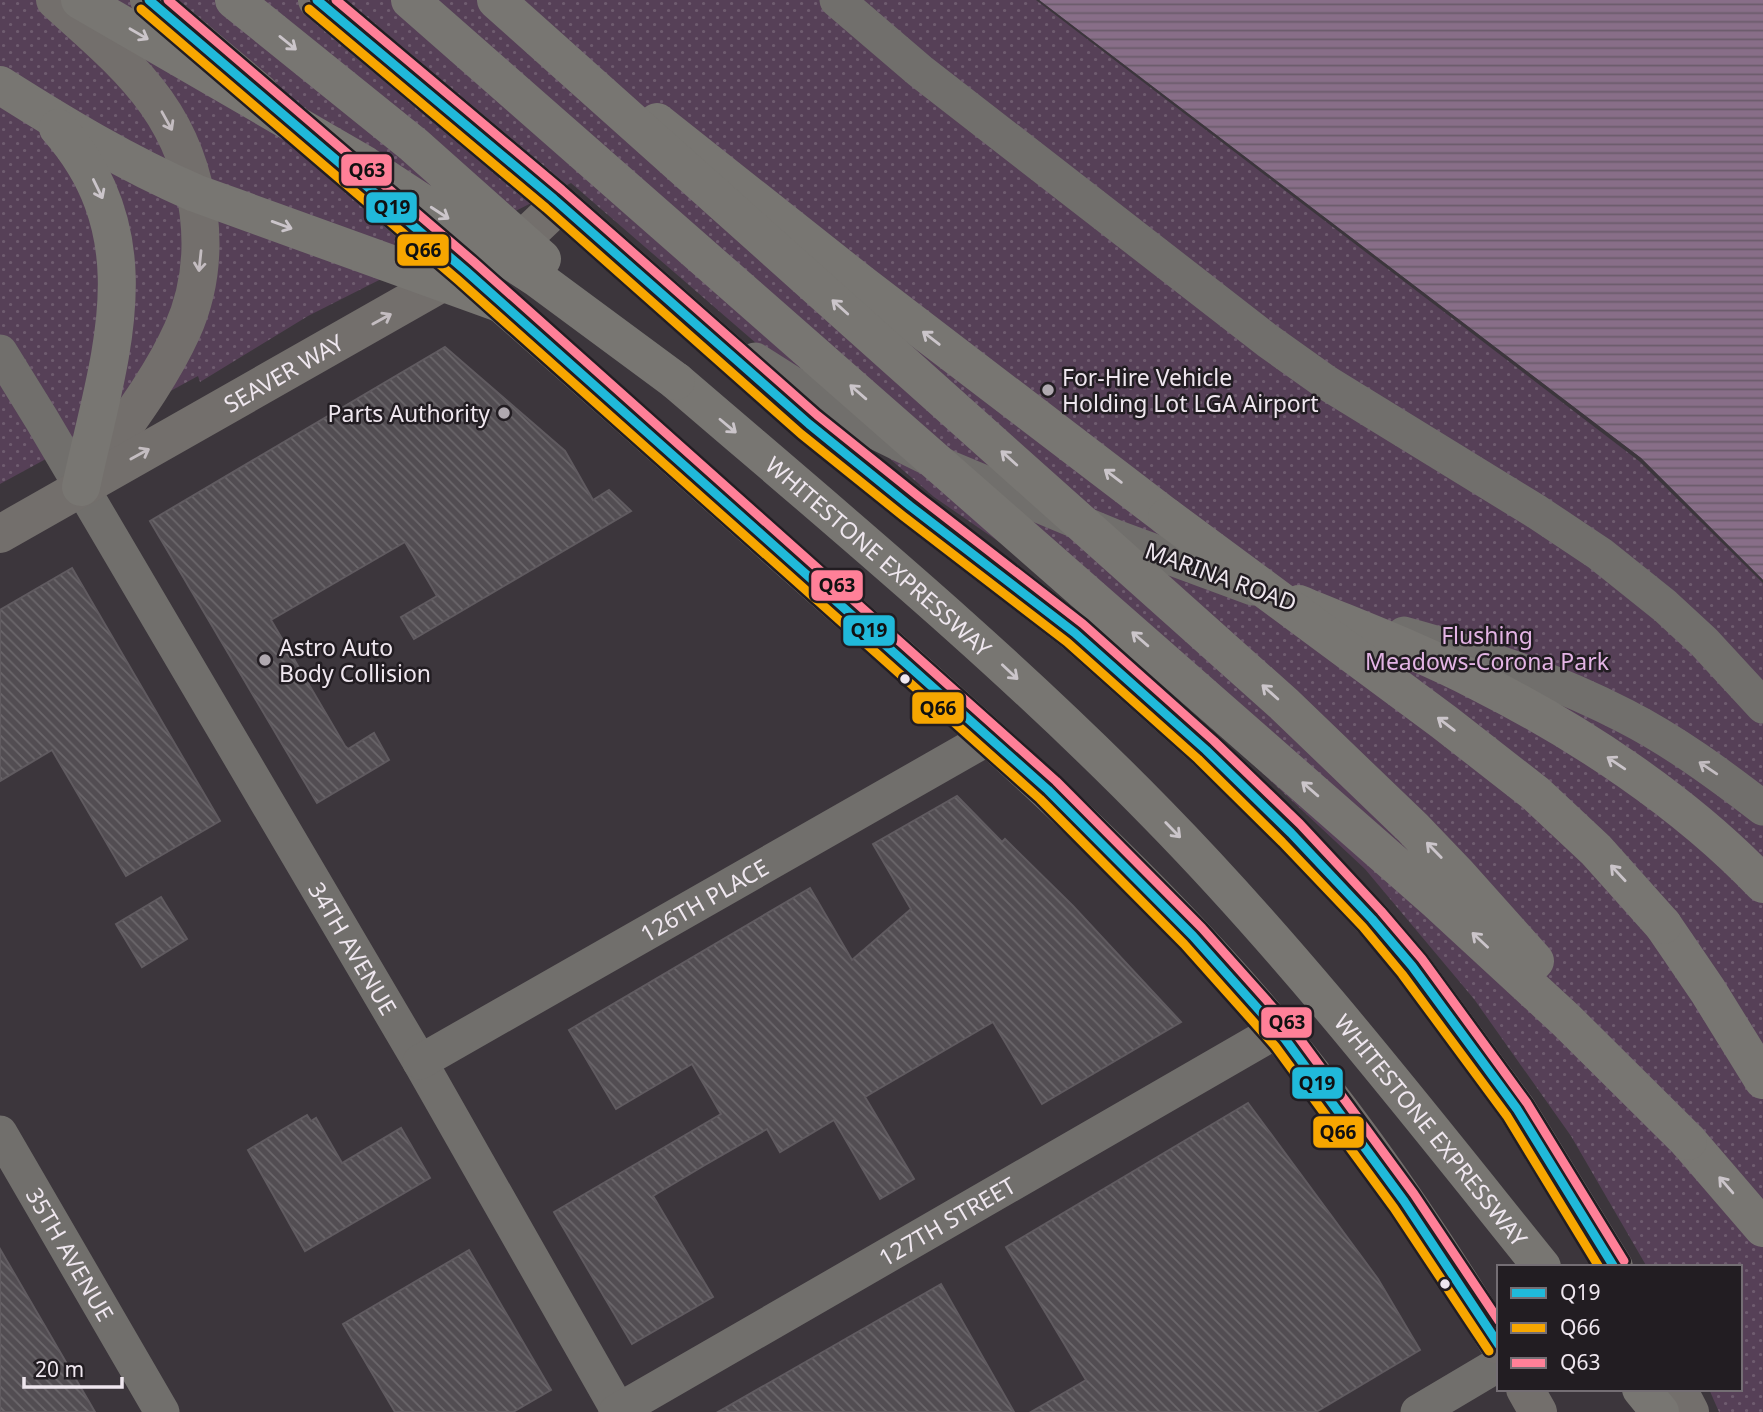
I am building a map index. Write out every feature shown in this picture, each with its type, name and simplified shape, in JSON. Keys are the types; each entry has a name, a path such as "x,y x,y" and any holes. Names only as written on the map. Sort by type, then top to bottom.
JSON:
{"highway":[{"name":"WHITESTONE EXPRESSWAY","path":"80,0 365,165 538,279 676,381 938,606 1096,753 1240,901 1325,999 1540,1265"},
{"path":"234,0 457,181 676,381"},
{"path":"410,0 1405,872 1548,1004 1688,1141"},
{"path":"496,0 1342,759 1467,885 1763,1228"},
{"path":"503,0 980,376 1490,758 1575,830 1615,870 1763,1052"},
{"path":"0,85 124,160 195,193 455,277 502,304"},
{"path":"45,113 69,142 99,191 110,221 117,254 115,329 81,487"},
{"path":"1299,604 1453,669 1557,725 1633,775 1671,804 1709,834 1763,884"},
{"path":"1662,925 1708,991 1763,1080"},
{"path":"1395,1084 1527,1265"},
{"path":"1619,1391 1635,1412"},
{"path":"1643,1391 1660,1412"}],"main road":[{"path":"55,0 117,57 156,102 176,136 195,193 201,250 195,292 183,330 161,371 81,487"},
{"path":"149,0 455,277"},
{"path":"317,0 554,199 855,463 1095,649 1206,750 1291,833 1372,919 1449,1014 1517,1109 1613,1265"},
{"name":"SEAVER WAY","path":"0,534 536,229 549,214 554,199"},
{"path":"502,304 1048,790 1215,959 1278,1030 1401,1196 1497,1342"},
{"path":"1526,1391 1538,1412"},
{"path":"1679,1391 1690,1412"}],"street":[{"path":"837,0 920,71 1268,341 1327,383 1537,512 1600,554 1704,642 1763,706"},
{"name":"MARINA ROAD","path":"689,317 835,412 918,454 1115,537 1299,604 1485,657 1585,696 1673,745 1763,808"},
{"name":"34TH AVENUE","path":"0,352 420,1062 618,1412"},
{"name":"126TH PLACE","path":"420,1062 988,738"},
{"name":"127TH STREET","path":"618,1412 1278,1030"},
{"name":"35TH AVENUE","path":"0,1133 162,1412"},
{"path":"1418,1412 1497,1365"}],"green space":[{"name":"Flushing Meadows-Corona Park","path":"0,0 1039,0 1641,458 1763,580 1763,1412 1719,1412 1710,1391 1742,1391 1742,1265 1646,1265 1571,1136 1474,999 1365,869 1060,584 934,497 571,183 308,316 200,382 198,376 0,484"}],"shaded area":[{"path":"1039,0 1763,0 1763,580 1641,458"}],"pier":[{"path":"1036,0 1641,458 1763,583 1639,461"}],"building":[{"path":"445,347 565,451 593,500 609,490 631,511 414,639 401,617 437,596 405,542 271,620 345,746 348,749 374,733 389,760 317,803 150,521"},
{"path":"72,568 220,821 126,876 52,750 0,781 0,610"},
{"path":"957,796 1002,842 1005,839 1073,906 1181,1022 1042,1104 993,1022 865,1097 914,1179 880,1199 834,1120 780,1152 767,1129 705,1165 653,1196 713,1297 632,1344 554,1212 721,1114 692,1064 616,1109 569,1030 810,888 852,960 911,909 873,844"},
{"path":"161,897 187,939 142,967 116,924"},
{"path":"1248,1103 1378,1279 1420,1350 1316,1412 1031,1412 1086,1380 1006,1247"},
{"path":"307,1115 311,1121 316,1118 342,1163 401,1128 430,1178 305,1251 248,1150"},
{"path":"0,1249 95,1412 0,1412"},
{"path":"469,1250 551,1390 513,1412 395,1412 343,1324"},
{"path":"941,1284 1014,1412 718,1412 774,1380"}],"transit line":[{"name":"Q19","path":"149,0 466,271 1048,790 1193,936 1285,1039 1404,1201 1497,1342"},
{"name":"Q63","path":"168,0 474,262 1056,781 1202,928 1294,1031 1414,1194 1497,1318"},
{"name":"Q19","path":"317,0 554,199 809,424 1075,633 1206,750 1291,833 1412,966 1517,1109 1613,1265"},
{"name":"Q63","path":"336,0 562,190 817,415 1083,624 1214,741 1300,824 1422,959 1527,1103 1624,1261"},
{"name":"Q66","path":"141,9 458,280 1040,799 1184,944 1275,1046 1394,1208 1489,1351"},
{"name":"Q66","path":"309,9 546,208 801,434 1067,642 1198,759 1363,927 1402,974 1507,1116 1598,1265"}],"place":[{"name":"For-Hire Vehicle Holding Lot LGA Airport","path":"1048,390"},
{"name":"Parts Authority","path":"504,413"},
{"name":"Astro Auto Body Collision","path":"265,660"}]}
